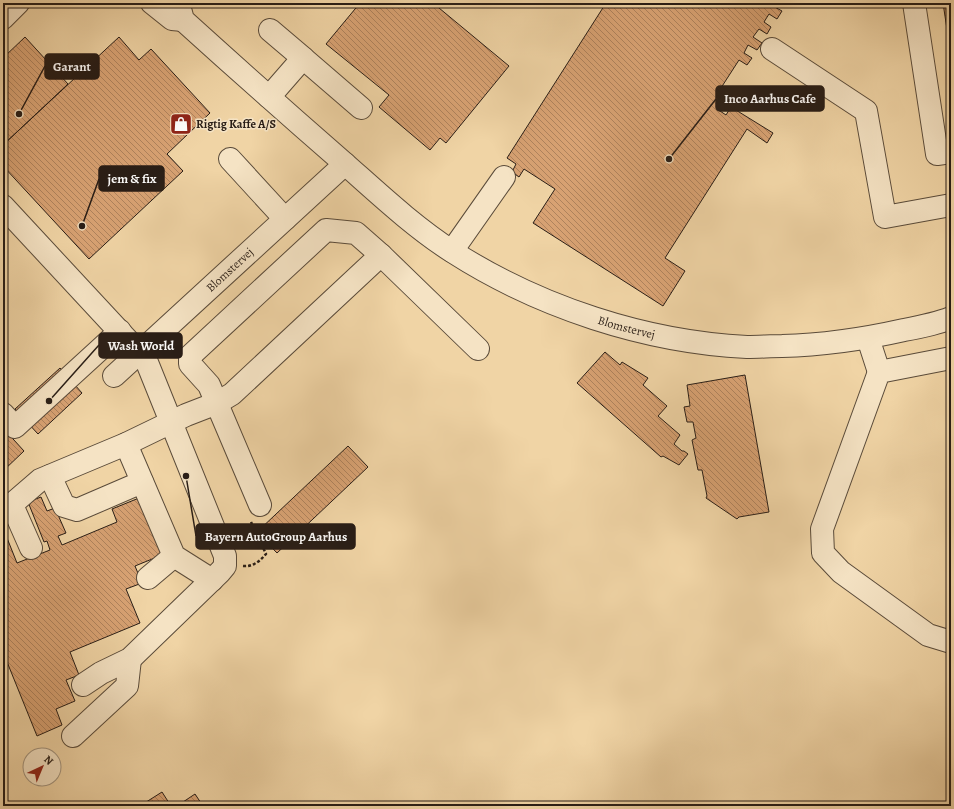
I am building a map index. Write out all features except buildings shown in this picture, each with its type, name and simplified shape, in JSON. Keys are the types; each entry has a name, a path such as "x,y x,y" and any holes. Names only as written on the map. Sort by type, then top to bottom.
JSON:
{"street":[{"path":"3,18 18,3"},
{"name":"Blomstervej","path":"152,3 172,19 184,9 269,97 393,206 429,235 452,251 518,289 555,304 621,326 666,337 705,343 748,347 812,345 868,338 939,323 951,318"},
{"path":"914,3 938,154 951,152"},
{"path":"270,30 361,108"},
{"path":"772,49 866,111 885,216 951,205"},
{"path":"269,97 303,58"},
{"path":"230,159 285,219"},
{"name":"Blomstervej","path":"114,376 345,164"},
{"path":"452,251 504,177"},
{"path":"3,206 146,360 225,556 225,566 130,659 101,672 83,685"},
{"path":"260,505 209,385 190,364 190,356 326,230 356,232 382,255 478,349"},
{"path":"31,548 7,508 40,480 126,444 171,422 217,403 232,394 382,255"},
{"path":"3,414 15,427 120,331"},
{"path":"868,338 879,372 822,529 823,553 842,572 928,635 951,642"},
{"path":"879,372 951,358"},
{"path":"126,444 174,556 212,580"},
{"path":"50,476 64,506 76,510 142,482"},
{"path":"148,578 174,556"},
{"path":"73,736 127,686 130,659"}],"path":[{"path":"248,567 260,560 266,554 248,517 260,505"}],"place":[{"name":"Garant","path":"19,114"},
{"name":"Rigtig Kaffe A/S","path":"181,124"},
{"name":"Inco Aarhus Cafe","path":"669,159"},
{"name":"jem & fix","path":"82,226"},
{"name":"Wash World","path":"49,401"},
{"name":"Bayern AutoGroup Aarhus","path":"186,476"}]}
